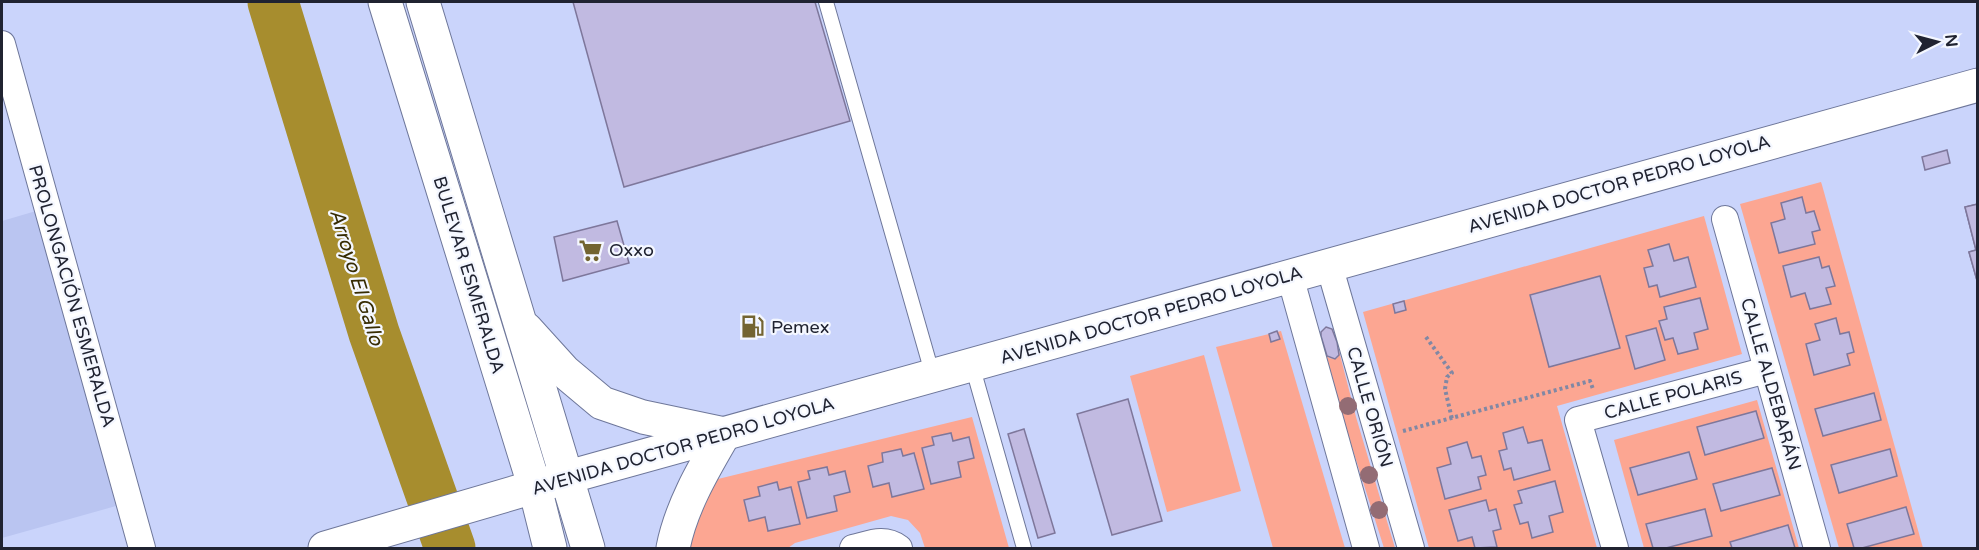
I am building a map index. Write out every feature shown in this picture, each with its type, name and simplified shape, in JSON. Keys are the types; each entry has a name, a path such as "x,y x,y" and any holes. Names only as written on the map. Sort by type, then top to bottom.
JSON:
{"main road":[{"name":"BULEVAR ESMERALDA","path":"385,2 525,490 550,549"},
{"name":"BULEVAR ESMERALDA","path":"423,2 588,549"},
{"name":"AVENIDA DOCTOR PEDRO LOYOLA","path":"325,549 568,477 1977,84"},
{"path":"520,322 565,372 602,403 643,417 724,434 695,487 677,528 673,549"}],"street":[{"name":"PROLONGACIÓN ESMERALDA","path":"2,44 142,549"},
{"name":"CALLE ALDEBARÁN","path":"1725,219 1816,549"},
{"name":"CALLE ORIÓN","path":"1329,265 1411,549"},
{"path":"1290,276 1366,549"},
{"name":"CALLE POLARIS","path":"1589,417 1767,370"},
{"path":"1589,417 1615,549"},
{"path":"853,549 880,542 889,542 899,549"}],"lane":[{"path":"826,2 933,376"},
{"path":"972,365 1024,549"}],"path":[{"path":"1426,337 1452,373 1447,377 1446,389 1452,419"},
{"path":"1379,438 1590,381 1589,417"}],"shaded area":[{"path":"1821,182 1923,548 1839,548 1740,204"},
{"path":"36,211 116,506 2,538 2,221"},
{"path":"1704,216 1742,354 1557,406 1597,548 1429,548 1363,312"},
{"path":"1281,331 1345,548 1273,548 1216,347"},
{"path":"1339,351 1395,548 1384,548 1344,422 1326,354 1329,358 1335,359"},
{"path":"1204,355 1241,491 1167,512 1130,376"},
{"path":"1757,400 1799,548 1644,548 1614,440"},
{"path":"972,417 1009,548 925,548 920,533 908,520 891,516 795,543 788,548 683,548 699,499 718,479"}],"building":[{"path":"573,2 815,2 850,121 624,187"},
{"path":"1947,150 1950,163 1925,170 1922,157"},
{"path":"1802,197 1806,213 1814,211 1820,230 1812,232 1815,244 1779,253 1771,223 1785,219 1781,203"},
{"path":"1978,204 1978,250 1976,250 1965,207"},
{"path":"1978,204 1978,284 1969,252 1976,250 1965,207"},
{"name":"Oxxo","path":"617,221 629,263 563,281 554,237"},
{"path":"1669,244 1674,261 1688,257 1696,287 1660,297 1657,285 1649,287 1644,268 1653,266 1648,250"},
{"path":"1978,250 1978,284 1969,252"},
{"path":"1819,257 1822,268 1829,266 1835,286 1826,288 1831,304 1810,309 1805,293 1791,297 1783,266"},
{"path":"1600,276 1620,348 1549,367 1530,295"},
{"path":"1700,298 1708,329 1694,333 1698,349 1678,354 1673,338 1665,340 1659,321 1667,319 1664,307"},
{"path":"1404,301 1406,310 1395,313 1393,304"},
{"path":"1836,318 1840,334 1849,332 1854,352 1847,354 1850,365 1814,375 1806,344 1820,340 1815,324"},
{"path":"1326,327 1332,329 1337,342 1339,355 1335,359 1327,356 1321,336 1321,332"},
{"path":"1656,328 1665,360 1635,369 1626,336"},
{"path":"1277,331 1280,339 1271,342 1269,334"},
{"path":"1874,393 1881,420 1823,436 1815,409"},
{"path":"1128,399 1162,521 1112,535 1077,414"},
{"path":"1756,411 1764,438 1705,455 1697,427"},
{"path":"1523,427 1528,443 1542,440 1550,470 1514,480 1511,468 1504,470 1499,451 1507,449 1503,433"},
{"path":"1024,429 1055,533 1038,538 1008,434"},
{"path":"951,433 953,441 969,437 974,458 958,462 961,477 931,484 922,448 934,445 932,437"},
{"path":"1467,442 1472,458 1481,456 1486,475 1478,477 1481,489 1445,499 1437,468 1451,464 1447,448"},
{"path":"901,449 903,456 914,453 924,489 892,497 889,483 873,487 868,466 883,462 882,453"},
{"path":"1890,449 1897,476 1839,493 1831,465"},
{"path":"1689,452 1697,479 1638,495 1630,468"},
{"path":"827,467 829,475 845,471 850,492 834,496 837,511 807,518 798,482 810,479 808,471"},
{"path":"1772,468 1780,495 1721,511 1713,484"},
{"path":"1555,481 1563,512 1549,516 1553,532 1532,538 1528,522 1520,524 1514,505 1522,503 1518,491"},
{"path":"777,482 779,490 791,487 800,524 768,531 765,517 749,521 744,500 760,496 758,487"},
{"path":"1486,500 1489,511 1496,509 1501,529 1493,531 1497,547 1475,548 1472,537 1458,541 1449,510"},
{"path":"1906,507 1914,534 1862,548 1854,548 1847,524"},
{"path":"1705,509 1712,536 1666,548 1653,548 1646,524"},
{"path":"1788,525 1795,548 1732,548 1730,542"}],"waterway":[{"name":"Arroyo El Gallo","path":"273,2 374,333 450,548"}],"place":[{"name":"Oxxo","path":"591,250"},
{"name":"Pemex","path":"753,327"}]}
